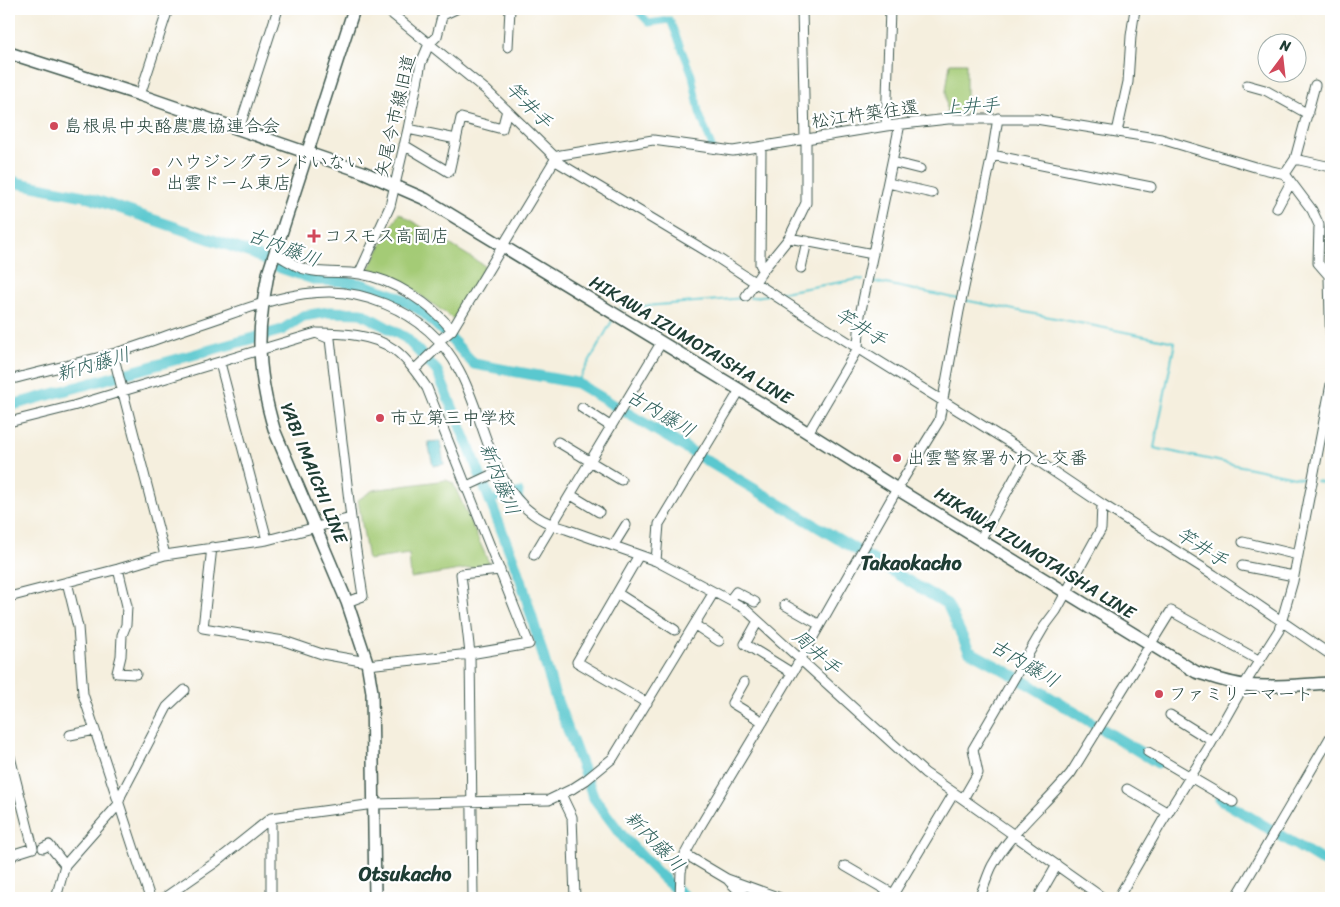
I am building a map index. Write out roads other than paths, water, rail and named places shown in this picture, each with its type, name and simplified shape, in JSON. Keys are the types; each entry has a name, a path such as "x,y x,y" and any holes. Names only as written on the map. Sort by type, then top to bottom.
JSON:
{"main road":[{"name":"YABI IMAICHI LINE","path":"354,9 268,274 261,314 260,351 261,374 275,432 347,602 367,664 372,692 375,898"},
{"name":"HIKAWA IZUMOTAISHA LINE","path":"9,53 308,152 363,172 425,199 740,390 897,489 1196,672 1219,680 1244,685 1331,683"}],"street":[{"path":"140,95 168,9"},
{"path":"239,129 278,9"},
{"name":"矢尾今市線旧道","path":"359,274 390,206 408,129 416,79 429,44 386,9"},
{"path":"456,9 443,12 437,36 429,44 486,90 559,163 713,255 1028,454 1102,504 1214,575 1331,655"},
{"path":"508,47 510,9"},
{"path":"746,296 756,283 762,270 789,238 806,203 802,9"},
{"path":"886,126 890,9"},
{"path":"1117,132 1128,82 1135,9"},
{"path":"1247,85 1265,90 1308,114"},
{"path":"1277,208 1295,159 1316,85"},
{"path":"404,145 449,172 461,118 502,130 507,110"},
{"path":"680,898 681,872 685,854 698,830 800,660 897,489 939,420 998,118"},
{"name":"松江杵築往還","path":"556,158 561,154 653,140 733,151 900,124 948,119 1036,119 1161,139 1288,178"},
{"path":"808,433 858,348 860,315 900,124"},
{"path":"408,129 456,139"},
{"path":"761,147 760,264 762,270"},
{"path":"992,155 1152,187"},
{"path":"414,370 452,330 556,158"},
{"path":"1295,159 1331,167"},
{"path":"892,162 920,169"},
{"path":"1288,178 1312,210 1319,225 1318,263 1330,278 1331,355"},
{"path":"888,183 932,193"},
{"path":"789,238 873,254"},
{"path":"801,268 807,241"},
{"path":"275,254 300,267 317,271 359,274 396,286 420,300 443,319 452,330"},
{"path":"9,380 113,354 264,302 299,294 331,292 368,298 402,311 432,332 459,370 497,473 516,500 542,521 552,526 656,561 744,608 925,774 1103,898"},
{"path":"316,333 330,340 351,518 363,596 347,602"},
{"path":"9,422 124,391 316,333 342,333 368,338 394,350 414,370 427,388 529,644 470,654 367,664 322,654 284,641 203,628 212,547"},
{"path":"534,555 661,343"},
{"path":"113,354 165,555"},
{"path":"220,363 266,540"},
{"path":"1118,898 1282,622 1294,576 1331,384"},
{"path":"656,561 659,524 740,390"},
{"path":"582,408 610,426"},
{"path":"558,442 621,480"},
{"path":"980,540 1028,454"},
{"path":"466,486 497,473"},
{"path":"570,495 599,512"},
{"path":"963,799 978,773 973,749 1101,529 1102,504"},
{"path":"9,597 165,555 266,540 351,518"},
{"path":"613,546 626,525"},
{"path":"1243,542 1298,555"},
{"path":"639,555 577,662 647,703"},
{"path":"1242,566 1294,576"},
{"path":"118,569 127,606 126,625 122,636 121,656 117,674 136,674"},
{"path":"473,898 470,654 461,574 500,570"},
{"path":"68,582 78,627 83,694 150,898"},
{"path":"164,898 216,862 271,818 374,804 549,800 572,789 613,758 714,592"},
{"path":"730,600 736,592 755,602"},
{"path":"617,594 676,630"},
{"path":"785,605 820,625"},
{"path":"979,898 992,866 1014,835 1071,774 1171,611 1260,661"},
{"path":"758,621 745,644 792,673"},
{"path":"695,625 719,641"},
{"path":"744,682 732,703 763,722"},
{"path":"56,898 64,865 118,805 121,795 167,707 184,690"},
{"path":"1170,715 1212,742"},
{"path":"70,735 95,730"},
{"path":"1236,898 1331,736"},
{"path":"1148,752 1233,802"},
{"path":"9,753 33,848 14,854 9,861"},
{"path":"1127,789 1168,813"},
{"path":"845,866 892,896 954,793"},
{"path":"561,794 572,817 575,898"},
{"path":"271,818 271,898"},
{"path":"43,848 49,844 64,865"},
{"path":"685,854 727,880 746,898"},
{"path":"1038,898 1057,865"},
{"path":"727,880 780,898"}],"water":[{"path":"440,441 444,464 433,466 428,442"}],"waterway":[{"name":"上井手","path":"636,9 649,23 670,20 692,75 699,112 713,150"},
{"name":"古内藤川","path":"9,179 18,183 84,196 254,254 281,268 316,280 361,284 396,296 422,311 474,364 577,383 947,604 969,651 1015,676 1158,763"},
{"path":"777,293 859,279 863,280"},
{"path":"871,281 959,299"},
{"path":"750,298 767,295"},
{"path":"620,308 745,298"},
{"path":"964,300 1175,342 1154,448 1309,480"},
{"name":"新内藤川","path":"9,406 282,330 303,316 329,312 361,313 406,338 437,371 473,457 521,580 554,693 594,798 624,838 662,877 686,898"},
{"path":"577,383 612,321"},
{"path":"1316,481 1331,484"},
{"name":"周井手","path":"489,501 520,491 519,499 521,501"},
{"path":"1220,799 1331,866"}],"place":[{"name":"島根県中央酪農農協連合会","path":"54,126"},
{"name":"ハウジングランドいない 出雲ドーム東店","path":"156,172"},
{"name":"コスモス高岡店","path":"314,236"},
{"name":"市立第三中学校","path":"380,418"},
{"name":"出雲警察署かわと交番","path":"897,458"},
{"name":"ファミリーマート","path":"1159,694"}],"district":[{"name":"Takaokacho","path":"911,563"},
{"name":"Otsukacho","path":"405,874"}],"water label":[{"name":"竿井手","path":"529,105"},
{"name":"竿井手","path":"861,327"},
{"name":"竿井手","path":"1202,547"}]}
